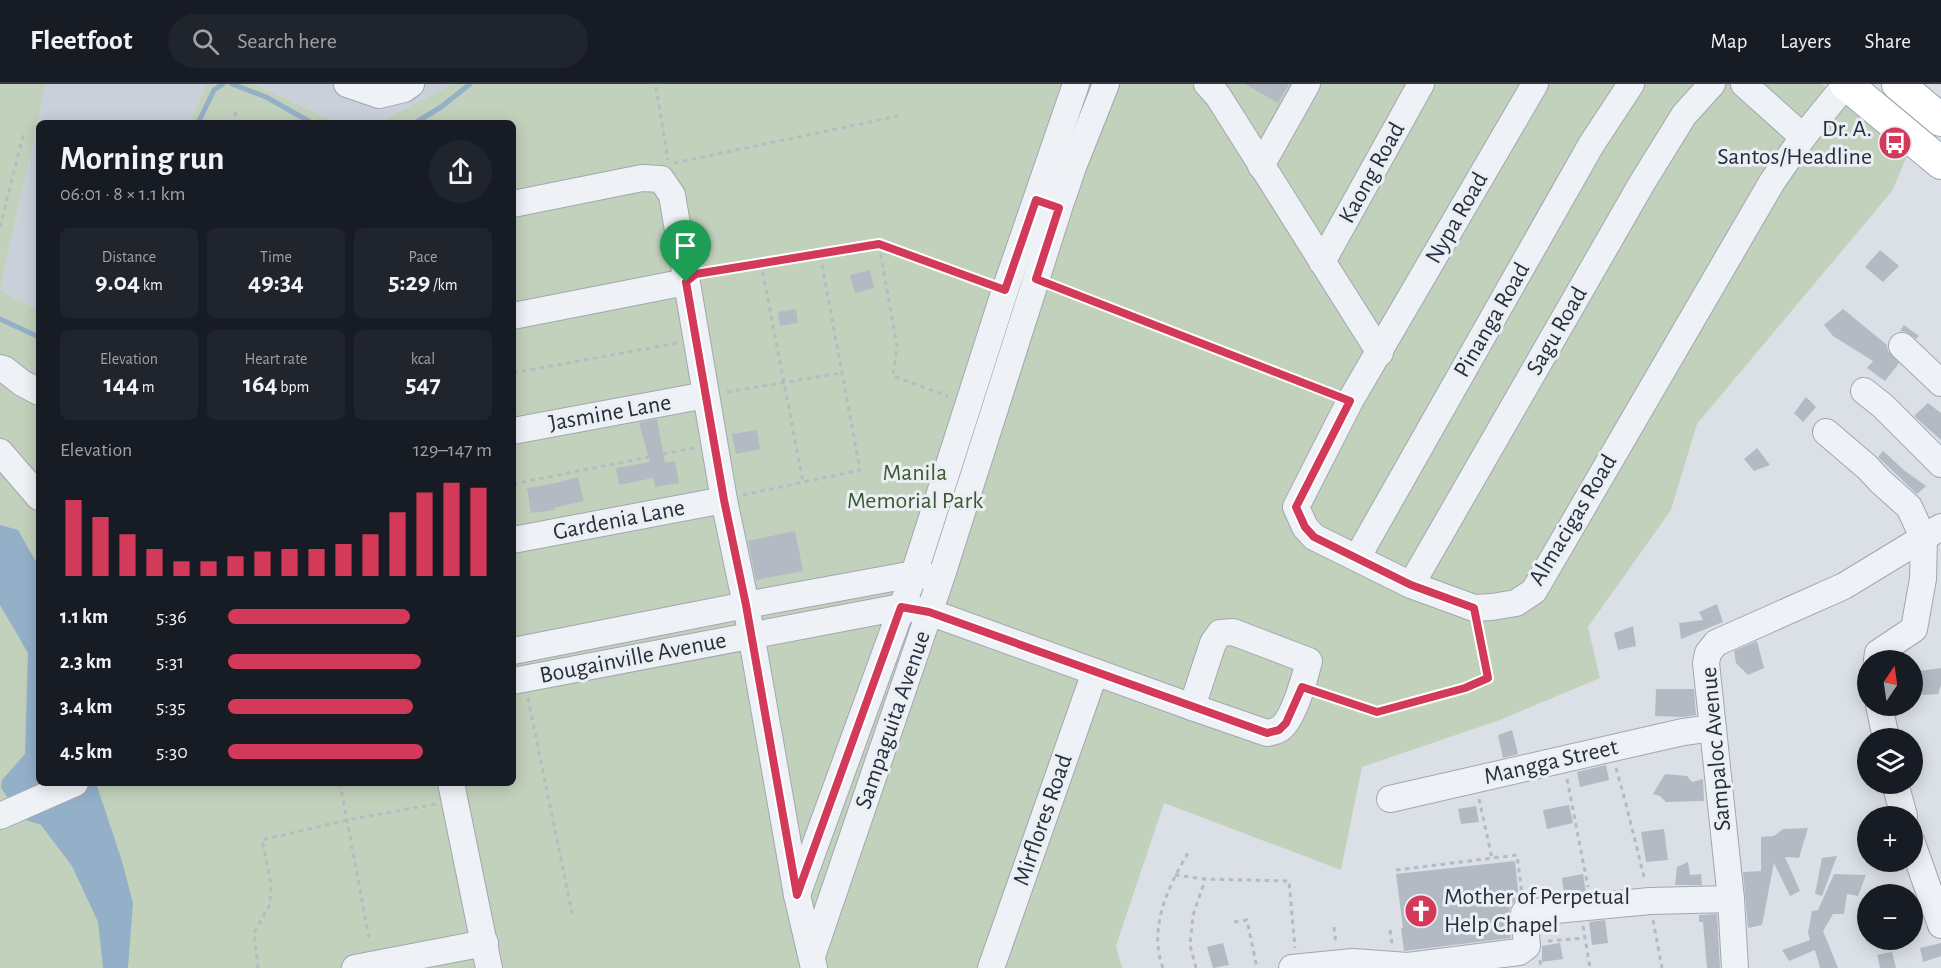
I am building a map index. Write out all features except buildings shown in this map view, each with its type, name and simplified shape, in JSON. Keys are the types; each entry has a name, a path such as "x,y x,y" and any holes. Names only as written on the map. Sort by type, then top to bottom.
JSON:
{"main road":[{"path":"1846,84 1941,163"},
{"path":"1898,84 1941,120"}],"street":[{"path":"347,84 379,95 404,89 411,84"},
{"name":"Sampaguita Avenue","path":"813,962 941,578 1036,279 1048,204 1076,84"},
{"path":"1048,204 1073,167 1106,84"},
{"path":"1207,84 1218,96 1380,353"},
{"path":"1262,166 1307,84"},
{"name":"Kaong Road","path":"1322,262 1421,84"},
{"name":"Nypa Road","path":"1380,353 1504,135 1536,84"},
{"name":"Pinanga Road","path":"1357,558 1591,145 1631,84"},
{"name":"Sagu Road","path":"1411,585 1642,183 1684,115 1712,84"},
{"path":"1744,84 1803,137"},
{"name":"Almacigas Road","path":"1380,353 1350,401 1296,507 1305,527 1314,537 1411,585 1474,608 1492,608 1516,603 1534,591 1772,182 1803,137 1846,84"},
{"path":"516,203 642,178 661,179 672,195 724,500 746,605 797,895 813,962"},
{"name":"Sampaguita Avenue","path":"797,895 914,574 1005,290 1048,204"},
{"path":"516,315 686,282"},
{"path":"1902,346 1941,383"},
{"path":"0,368 36,390"},
{"path":"1864,391 1883,406 1941,464"},
{"name":"Jasmine Lane","path":"516,430 706,395"},
{"path":"1826,432 1867,466 1933,533 1914,629 1882,650"},
{"path":"0,452 36,494"},
{"name":"Gardenia Lane","path":"516,539 724,500"},
{"name":"Sampaloc Avenue","path":"1734,968 1731,898 1706,663 1708,653 1716,643 1844,586 1933,533"},
{"name":"Bougainville Avenue","path":"516,650 914,574 941,578"},
{"name":"Bougainville Avenue","path":"519,680 901,607 929,612 1192,707 1267,733 1279,730 1286,723 1302,687 1310,661 1233,632 1220,633 1214,643 1192,707"},
{"name":"Mirflores Road","path":"991,968 1095,672"},
{"name":"Mangga Street","path":"1390,799 1683,732 1713,728"},
{"path":"0,809 36,782"},
{"path":"0,809 66,786"},
{"path":"364,966 487,956 453,792"},
{"path":"1922,872 1941,926"},
{"path":"1295,968 1353,962 1375,966 1408,966 1519,952 1527,946 1524,914 1650,901 1731,898"}],"path":[{"path":"656,87 668,164 898,116"},
{"path":"235,112 237,120"},
{"path":"0,227 24,132"},
{"path":"686,282 696,274 879,244 1005,290"},
{"path":"879,244 897,346 892,376 968,403"},
{"path":"724,500 860,470 820,254"},
{"path":"760,263 803,482"},
{"path":"1036,279 1350,401"},
{"path":"516,372 697,340"},
{"path":"706,395 841,373"},
{"path":"516,483 715,444"},
{"path":"1302,687 1377,712 1465,688 1488,678 1474,608"},
{"path":"519,680 573,918"},
{"path":"1612,749 1650,901 1662,968"},
{"path":"1563,759 1586,906 1585,938 1590,968"},
{"path":"1475,780 1492,858"},
{"path":"341,786 347,820 364,966"},
{"path":"258,968 254,933 270,904 271,884 262,840 453,792"},
{"path":"1163,968 1157,942 1159,922 1167,894 1188,853"},
{"path":"1396,870 1517,855 1524,914"},
{"path":"1175,875 1205,879 1289,881 1295,968"},
{"path":"1196,968 1190,945 1193,915 1205,879"},
{"path":"1234,922 1246,920 1257,968"},
{"path":"1546,941 1585,938"}],"shaded area":[{"path":"46,84 206,84 191,120 38,120"},
{"path":"254,84 452,84 384,120 332,120"},
{"path":"36,129 36,309 0,290"}],"green space":[{"path":"0,84 46,84 38,120 36,120 36,129 0,290"},
{"path":"206,84 254,84 332,120 191,120"},
{"name":"Manila Memorial Park","path":"452,84 1822,84 1908,154 1892,191 1697,424 1671,510 1588,627 1600,678 1497,721 1362,767 1341,870 1164,803 1116,946 1122,968 0,968 0,290 36,309 36,786 516,786 516,120 384,120"}],"water":[{"path":"0,525 18,530 36,562 36,786 97,786 122,861 133,903 128,968 103,968 98,922 72,866 41,825 23,819 1,788 2,780 25,754 28,653 0,605"}],"waterway":[{"path":"199,120 214,90 223,84"},
{"path":"232,84 266,97 307,120"},
{"path":"420,120 470,84"},
{"path":"0,319 36,336"}],"place":[{"name":"Dr. A. Santos/Headline","path":"1895,143"},
{"name":"Mother of Perpetual Help Chapel","path":"1421,911"}],"route":[{"path":"1036,200 1059,208 1036,279 1350,401 1296,507 1305,527 1314,537 1411,585 1474,608 1488,678 1465,688 1377,712 1302,687 1286,723 1279,730 1267,733 929,612 901,607 797,895 686,282 696,274 879,244 1005,290 1036,200"}]}
